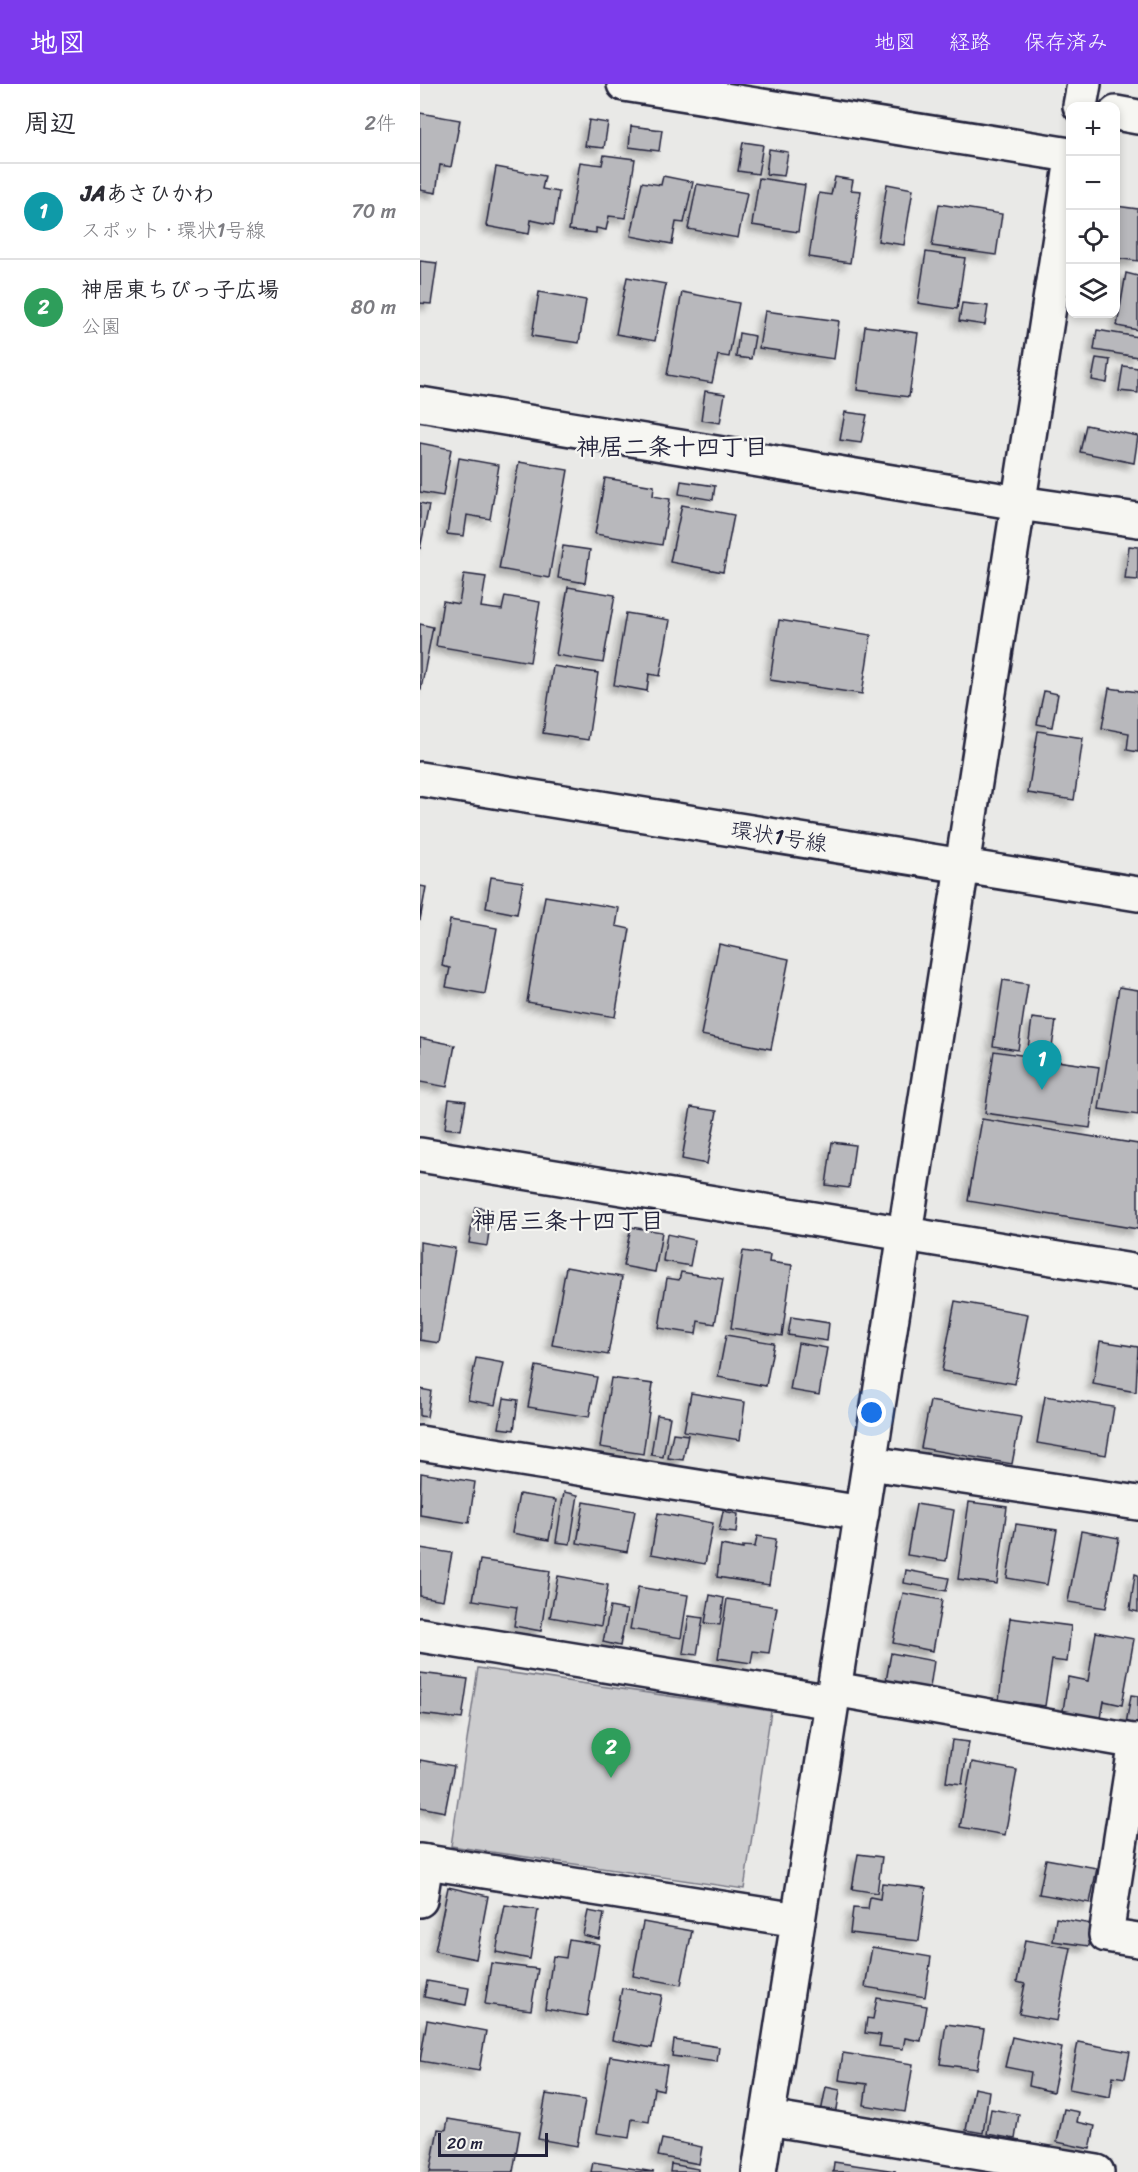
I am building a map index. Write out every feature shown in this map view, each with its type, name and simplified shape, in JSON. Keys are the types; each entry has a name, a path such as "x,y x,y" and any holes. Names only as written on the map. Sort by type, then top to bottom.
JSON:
{"street":[{"path":"624,84 1066,154"},
{"path":"1081,102 1084,84"},
{"path":"1120,114 1138,117"},
{"path":"759,2172 1066,204"},
{"path":"420,404 1019,503 1138,520"},
{"name":"環状1号線","path":"420,779 1138,894"},
{"path":"420,1155 1138,1272"},
{"path":"420,1443 861,1513"},
{"path":"870,1463 1138,1503"},
{"path":"420,1635 1137,1741 1106,1935 1138,1940"},
{"path":"420,1900 423,1861 798,1920"},
{"path":"768,2118 1097,2172"}],"shaded area":[{"path":"478,1668 771,1711 744,1889 451,1846"}],"building":[{"path":"420,113 460,120 451,167 440,165 436,193 420,190"},
{"path":"589,120 608,123 604,148 585,146"},
{"path":"631,126 662,130 659,151 629,147"},
{"path":"743,142 763,145 758,174 738,171"},
{"path":"769,149 788,152 784,176 766,174"},
{"path":"604,155 635,159 626,218 609,216 606,230 596,228 596,233 569,230 580,162 602,165"},
{"path":"496,167 545,176 542,189 559,192 554,225 531,220 529,234 486,226"},
{"path":"663,176 693,182 684,223 676,222 672,244 631,236 642,182 661,185"},
{"path":"835,177 853,180 851,190 861,191 850,263 809,257 819,193 831,195"},
{"path":"759,178 805,185 798,232 752,225"},
{"path":"697,184 747,193 738,238 688,229"},
{"path":"887,184 913,189 904,245 878,241"},
{"path":"939,204 1002,214 996,255 932,246"},
{"path":"1120,207 1138,209 1138,261 1120,259"},
{"path":"926,252 965,258 957,309 918,303"},
{"path":"420,261 437,263 431,304 420,303"},
{"path":"1126,273 1138,276 1138,330 1117,326"},
{"path":"627,277 666,284 655,341 616,334"},
{"path":"539,292 586,300 579,343 532,336"},
{"path":"682,292 739,303 729,357 718,355 712,383 667,375"},
{"path":"962,303 988,306 985,325 959,321"},
{"path":"765,311 839,321 834,359 759,348"},
{"path":"865,326 918,333 909,397 857,390"},
{"path":"1097,330 1138,337 1138,357 1094,350"},
{"path":"739,333 755,336 751,359 736,357"},
{"path":"1096,358 1110,360 1107,383 1092,380"},
{"path":"1123,366 1138,368 1138,393 1119,391"},
{"path":"705,391 725,394 720,423 701,420"},
{"path":"845,412 867,415 861,443 840,440"},
{"path":"1086,425 1138,436 1134,463 1080,452"},
{"path":"420,443 451,449 443,496 420,492"},
{"path":"459,458 499,465 490,519 467,515 464,536 447,534"},
{"path":"519,462 568,470 549,578 499,569"},
{"path":"605,478 654,486 653,496 670,499 662,545 595,534"},
{"path":"681,481 715,486 713,500 679,494"},
{"path":"420,503 429,505 420,549"},
{"path":"682,505 734,515 723,572 670,562"},
{"path":"563,546 590,550 585,583 558,578"},
{"path":"1129,546 1138,547 1138,580 1125,579"},
{"path":"464,574 486,577 481,607 502,610 505,596 540,602 530,662 436,646 443,601 459,604"},
{"path":"568,587 615,595 603,663 556,655"},
{"path":"626,613 670,620 660,676 649,674 647,691 614,685"},
{"path":"779,620 871,635 862,694 770,680"},
{"path":"420,624 433,627 421,689 420,689"},
{"path":"553,666 598,673 588,740 543,733"},
{"path":"1109,688 1138,692 1138,752 1127,750 1129,733 1102,728"},
{"path":"1044,691 1058,694 1052,727 1037,724"},
{"path":"1038,731 1083,738 1074,800 1028,793"},
{"path":"491,877 523,882 517,914 486,908"},
{"path":"420,886 426,887 420,920"},
{"path":"545,896 619,908 616,926 630,929 615,1017 527,1002"},
{"path":"450,920 497,928 485,994 446,987 450,968 442,966"},
{"path":"719,944 789,959 771,1049 701,1035"},
{"path":"1003,980 1028,984 1018,1050 993,1046"},
{"path":"1119,987 1138,990 1138,1115 1099,1109"},
{"path":"1032,1018 1056,1021 1050,1060 1099,1067 1090,1128 985,1113 994,1051 1027,1056"},
{"path":"420,1038 455,1045 447,1087 420,1082"},
{"path":"449,1099 466,1101 461,1130 445,1128"},
{"path":"691,1107 717,1111 707,1164 682,1159"},
{"path":"982,1119 1138,1144 1138,1229 968,1201"},
{"path":"832,1142 855,1145 849,1188 826,1185"},
{"path":"475,1207 492,1210 487,1246 469,1243"},
{"path":"631,1227 662,1232 655,1272 623,1266"},
{"path":"667,1234 695,1240 690,1266 663,1261"},
{"path":"420,1242 455,1248 439,1343 420,1340"},
{"path":"743,1251 770,1255 769,1262 792,1265 782,1336 731,1328"},
{"path":"566,1267 622,1277 608,1355 552,1345"},
{"path":"681,1272 723,1279 715,1324 698,1321 696,1334 659,1328 667,1278 679,1280"},
{"path":"955,1301 1028,1314 1015,1384 942,1371"},
{"path":"791,1317 829,1323 827,1341 788,1335"},
{"path":"726,1335 774,1343 766,1386 718,1377"},
{"path":"1100,1341 1138,1347 1136,1392 1093,1384"},
{"path":"798,1343 827,1348 819,1395 790,1390"},
{"path":"476,1358 504,1363 495,1405 468,1400"},
{"path":"536,1366 597,1377 589,1417 528,1407"},
{"path":"611,1378 653,1384 643,1454 600,1447"},
{"path":"420,1389 431,1391 427,1417 420,1416"},
{"path":"691,1393 745,1402 740,1440 684,1431"},
{"path":"1045,1396 1114,1407 1106,1455 1037,1443"},
{"path":"504,1398 518,1400 514,1430 499,1428"},
{"path":"930,1401 1021,1417 1012,1464 921,1448"},
{"path":"657,1415 670,1417 663,1457 651,1455"},
{"path":"673,1433 688,1435 683,1460 668,1458"},
{"path":"421,1473 475,1482 469,1523 420,1515"},
{"path":"564,1492 578,1495 570,1544 556,1542"},
{"path":"519,1494 556,1500 549,1540 512,1533"},
{"path":"584,1502 635,1511 627,1552 577,1543"},
{"path":"969,1502 1007,1507 997,1584 958,1579"},
{"path":"916,1504 954,1510 946,1561 907,1555"},
{"path":"723,1511 738,1514 736,1533 719,1531"},
{"path":"658,1513 713,1523 705,1564 651,1554"},
{"path":"1016,1524 1057,1530 1047,1585 1007,1578"},
{"path":"1081,1531 1119,1538 1106,1608 1068,1602"},
{"path":"757,1536 776,1539 769,1585 717,1577 721,1545 743,1549 743,1546 755,1547"},
{"path":"420,1548 452,1553 443,1600 420,1596"},
{"path":"480,1560 550,1571 541,1631 514,1626 517,1607 473,1600"},
{"path":"906,1570 949,1578 946,1591 904,1583"},
{"path":"1135,1574 1138,1575 1138,1612 1130,1610"},
{"path":"558,1576 608,1585 601,1626 550,1617"},
{"path":"638,1587 688,1595 681,1638 630,1629"},
{"path":"903,1593 942,1600 933,1651 893,1643"},
{"path":"710,1595 724,1598 720,1625 705,1623"},
{"path":"727,1599 777,1607 769,1653 753,1651 751,1663 718,1658"},
{"path":"610,1607 627,1610 620,1646 603,1642"},
{"path":"689,1616 703,1618 697,1655 683,1653"},
{"path":"1010,1618 1071,1626 1067,1662 1052,1660 1045,1706 999,1700"},
{"path":"1096,1632 1134,1639 1122,1705 1104,1701 1101,1718 1063,1711 1068,1677 1088,1681"},
{"path":"891,1653 934,1661 929,1694 885,1687"},
{"path":"420,1673 468,1679 462,1719 420,1714"},
{"path":"1131,1695 1138,1696 1138,1726 1126,1724"},
{"path":"952,1740 969,1742 962,1784 946,1782"},
{"path":"420,1760 454,1766 445,1812 420,1807"},
{"path":"972,1762 1017,1770 1005,1835 960,1827"},
{"path":"858,1854 882,1857 877,1893 852,1889"},
{"path":"1046,1859 1097,1868 1090,1903 1039,1894"},
{"path":"882,1883 926,1888 919,1941 850,1933 853,1908 868,1909 870,1897 880,1899"},
{"path":"448,1887 488,1896 476,1959 435,1951"},
{"path":"505,1905 538,1910 530,1959 496,1952"},
{"path":"588,1911 604,1914 599,1939 583,1935"},
{"path":"1056,1918 1092,1924 1089,1946 1053,1941"},
{"path":"643,1922 692,1931 681,1985 633,1976"},
{"path":"569,1939 599,1944 587,2016 545,2009 553,1956 566,1958"},
{"path":"1025,1940 1071,1948 1057,2021 1019,2014 1025,1984 1017,1982"},
{"path":"872,1947 931,1957 925,1997 865,1987"},
{"path":"491,1963 538,1969 531,2010 485,2004"},
{"path":"427,1981 469,1988 466,2005 424,1997"},
{"path":"622,1988 662,1995 652,2048 612,2040"},
{"path":"877,1998 927,2006 921,2041 905,2038 903,2049 879,2046 881,2035 865,2033 867,2018 873,2019"},
{"path":"427,2020 486,2031 479,2071 420,2061"},
{"path":"946,2024 984,2029 977,2069 940,2064"},
{"path":"1012,2037 1062,2048 1053,2092 1029,2086 1031,2072 1005,2067"},
{"path":"674,2040 719,2047 717,2062 672,2056"},
{"path":"1078,2042 1130,2052 1125,2078 1113,2076 1110,2097 1069,2089"},
{"path":"843,2053 913,2064 905,2112 864,2105 867,2084 839,2080"},
{"path":"610,2056 667,2065 663,2090 654,2088 649,2122 632,2119 629,2138 597,2133"},
{"path":"826,2087 840,2090 836,2115 821,2112"},
{"path":"974,2088 989,2091 983,2133 966,2130"},
{"path":"546,2094 585,2100 577,2146 538,2139"},
{"path":"991,2109 1019,2114 1015,2139 987,2134"},
{"path":"1064,2109 1079,2112 1077,2122 1095,2126 1090,2149 1057,2142"},
{"path":"448,2119 520,2131 513,2172 430,2172 438,2129 446,2130"},
{"path":"662,2139 702,2147 699,2164 658,2156"},
{"path":"593,2162 654,2172 591,2172"},
{"path":"834,2162 896,2171 833,2172"},
{"path":"671,2164 698,2169 698,2172 670,2172"}],"place":[{"name":"JAあさひかわ","path":"1042,1090"},
{"name":"神居東ちびっ子広場","path":"611,1778"}],"district":[{"name":"神居二条十四丁目","path":"672,447"},
{"name":"神居三条十四丁目","path":"568,1221"}]}
